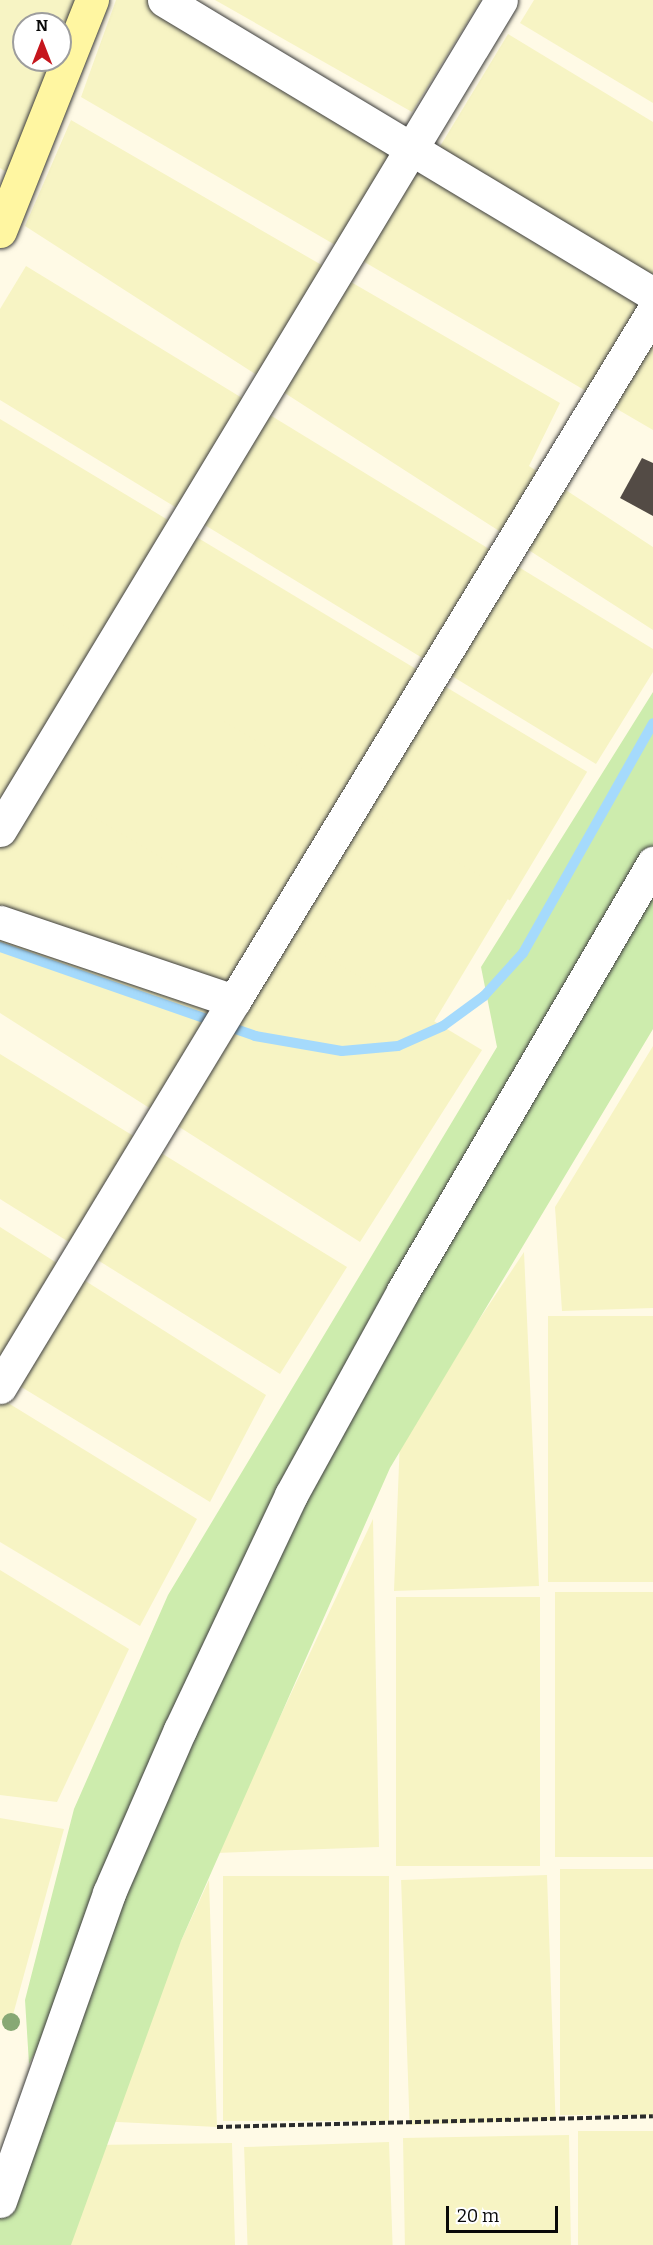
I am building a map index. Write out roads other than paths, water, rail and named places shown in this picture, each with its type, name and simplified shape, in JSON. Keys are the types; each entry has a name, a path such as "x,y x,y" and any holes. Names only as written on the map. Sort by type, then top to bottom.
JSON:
{"street":[{"path":"0,231 92,0"},
{"path":"164,0 412,147 653,294"},
{"path":"0,830 501,0"},
{"path":"0,1387 653,311"},
{"path":"0,2200 109,1893 180,1730 291,1495 403,1292 653,863"},
{"path":"0,922 234,1001"}],"waterway":[{"path":"0,947 255,1036 342,1051 398,1046 443,1026 484,996 523,953 653,723"}]}
